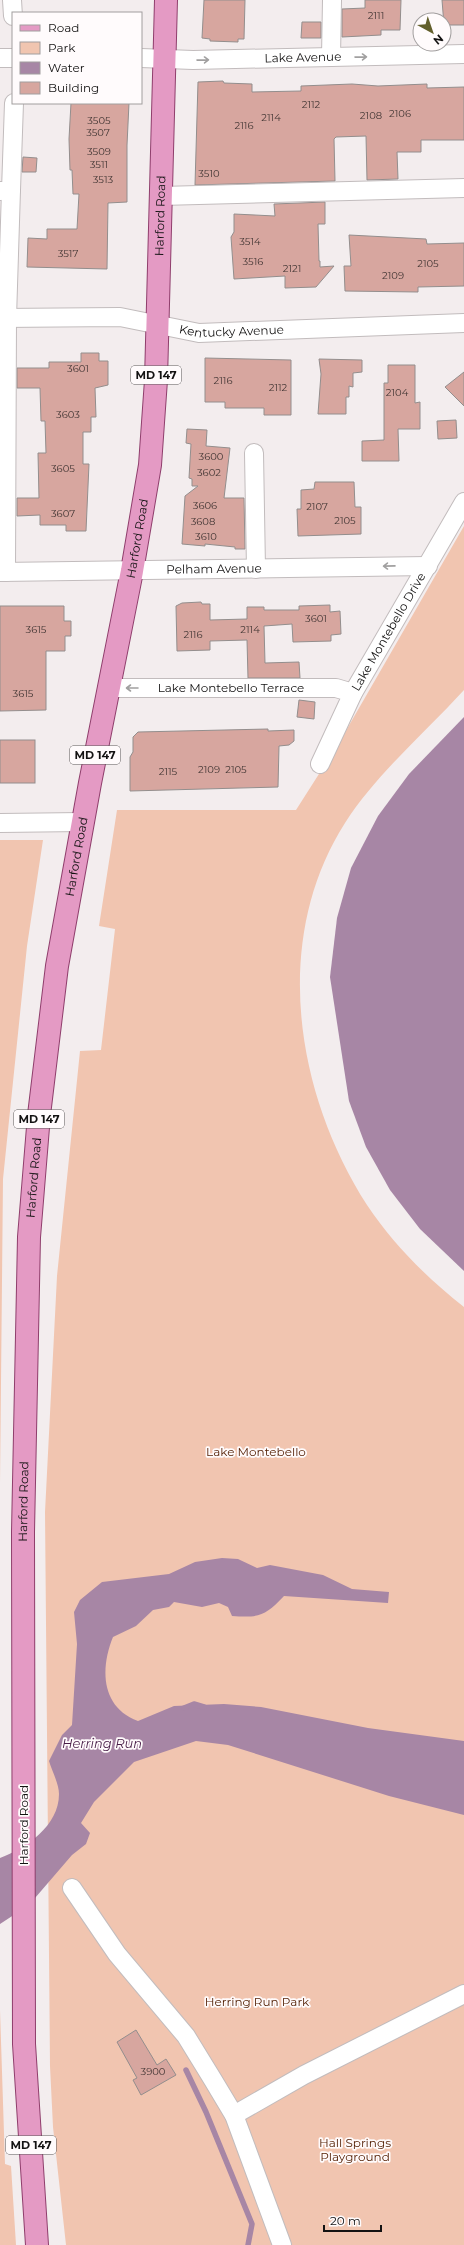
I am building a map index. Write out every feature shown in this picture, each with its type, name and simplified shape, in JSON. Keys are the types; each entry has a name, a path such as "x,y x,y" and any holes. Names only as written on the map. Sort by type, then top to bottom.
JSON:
{"main road":[{"name":"Harford Road","path":"37,2245 24,2044 23,1532 29,1237 38,1122 56,973 82,822 132,571 150,465 158,326 166,0"}],"street":[{"path":"12,0 13,12"},
{"path":"331,57 332,0"},
{"name":"Lake Avenue","path":"142,58 331,57 464,54"},
{"path":"0,58 12,58"},
{"path":"3,572 3,318 6,190 14,104"},
{"path":"161,196 464,188"},
{"name":"Kentucky Avenue","path":"3,318 120,317 158,326 199,333 464,323"},
{"path":"254,453 256,569"},
{"name":"Lake Montebello Drive","path":"320,764 353,693 391,625 428,566 464,502"},
{"name":"Pelham Avenue","path":"3,572 428,566"},
{"name":"Lake Montebello Terrace","path":"109,688 336,688 353,693"},
{"path":"0,823 82,822"},
{"path":"72,1888 117,1954 186,2036 234,2115 282,2245"},
{"path":"234,2115 304,2075 464,1994"}],"green space":[{"name":"Lake Montebello","path":"464,526 464,690 371,787 345,823 322,868 307,916 300,965 301,1016 309,1066 323,1114 342,1161 367,1205 399,1247 437,1284 464,1307 464,2245 66,2245 53,2127 50,2066 45,1512 57,1276 80,1051 101,1050 115,929 99,926 117,810 296,810 340,741"},
{"path":"0,840 43,840 27,946 3,1179 0,1484"},
{"path":"0,2010 5,2164 11,2166 16,2245 0,2245"}],"water":[{"path":"464,717 464,1271 420,1229 390,1190 366,1147 349,1101 330,977 337,918 351,868 378,816 409,774"},
{"name":"Herring Run","path":"222,1558 238,1559 257,1568 270,1565 323,1575 352,1589 389,1592 388,1603 284,1596 266,1612 249,1617 232,1616 228,1607 219,1603 202,1607 174,1602 169,1607 153,1610 136,1626 113,1637 106,1662 105,1674 110,1697 117,1706 126,1715 138,1721 174,1706 224,1704 261,1707 368,1728 464,1741 464,1815 389,1796 228,1745 196,1741 134,1762 94,1802 81,1823 90,1833 86,1844 72,1855 29,1905 0,1924 0,1858 30,1842 39,1834 47,1826 58,1806 59,1790 49,1761 62,1735 72,1725 77,1644 74,1612 80,1600 102,1582 169,1574 195,1562"}],"building":[{"path":"204,0 245,0 244,39 238,39 238,42 210,41 210,39 202,38"},
{"path":"365,0 401,0 400,30 381,30 381,35 342,37 342,9 365,8"},
{"path":"442,0 464,0 464,25 452,25 452,12 443,12"},
{"path":"302,22 321,22 321,38 301,38"},
{"path":"223,81 224,83 252,84 252,92 301,91 301,86 352,84 378,86 427,84 427,88 464,87 464,140 421,140 421,152 397,152 398,179 367,180 366,136 336,137 334,139 335,181 195,185 198,82"},
{"path":"71,104 129,104 127,202 108,203 107,269 27,267 28,238 47,239 47,229 77,229 79,194 73,194 72,170 70,170 69,139"},
{"path":"23,157 37,158 36,172 22,172"},
{"path":"325,202 325,224 318,224 319,261 320,267 334,266 316,287 285,288 285,276 234,279 231,237 234,232 234,214 275,216 274,204"},
{"path":"349,235 426,239 427,244 464,243 464,286 418,287 418,292 345,291 344,266 351,266"},
{"path":"81,353 99,353 99,361 108,361 108,385 95,388 96,417 91,417 91,432 83,432 83,464 89,464 86,531 66,531 66,525 40,525 40,515 17,516 17,498 39,498 38,453 46,453 45,421 41,421 40,388 17,388 17,368 49,368 49,362 81,362"},
{"path":"205,358 291,360 291,415 264,415 264,408 225,408 225,402 205,402"},
{"path":"319,359 362,360 362,372 353,373 353,387 349,386 349,397 346,397 346,414 318,414 321,374"},
{"path":"388,365 415,365 415,403 420,402 420,429 398,429 399,461 362,461 362,441 384,440 384,383 388,383"},
{"path":"464,372 464,406 445,387"},
{"path":"456,420 457,438 438,439 437,421"},
{"path":"187,429 207,430 206,446 230,448 224,498 244,498 245,549 235,549 235,547 205,544 205,546 182,544 185,496 198,486 192,486 192,479 189,478 191,444 186,443"},
{"path":"315,482 354,482 355,507 361,507 361,534 298,536 297,509 301,509 301,490 314,489"},
{"path":"201,602 202,604 210,604 210,620 247,619 247,607 264,607 264,610 299,610 299,606 330,605 330,612 340,611 341,634 331,635 331,641 293,642 292,624 264,626 265,663 299,662 300,678 248,678 247,640 210,641 210,650 177,651 176,606 182,603"},
{"path":"0,606 64,606 64,621 71,621 71,636 65,636 65,651 46,651 46,710 0,711"},
{"path":"299,700 315,702 314,719 297,717"},
{"path":"268,729 268,731 294,730 294,741 289,745 279,746 278,787 130,791 130,757 133,752 133,737 138,732"},
{"path":"0,740 35,740 35,783 0,783"},
{"path":"136,2030 157,2065 166,2059 176,2075 141,2095 133,2080 137,2078 117,2042"}],"waterway":[{"name":"Herring Run","path":"184,1708 194,1704 204,1707"},
{"path":"186,2070 206,2112 252,2224 248,2245"}],"park label":[{"name":"Herring Run Park","path":"257,2002"},
{"name":"Hall Springs Playground","path":"355,2150"}]}
